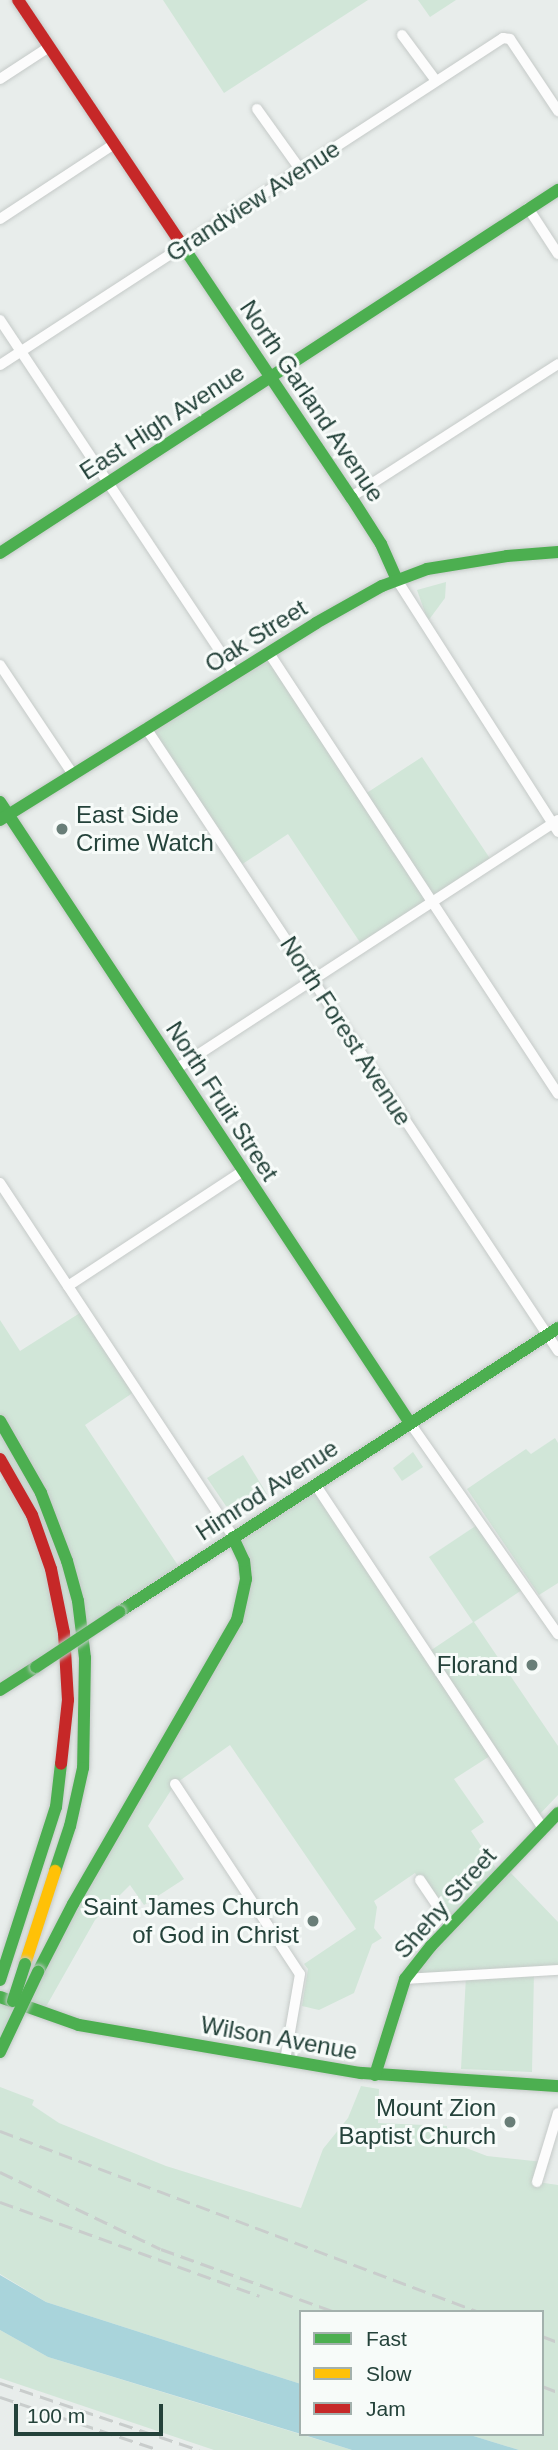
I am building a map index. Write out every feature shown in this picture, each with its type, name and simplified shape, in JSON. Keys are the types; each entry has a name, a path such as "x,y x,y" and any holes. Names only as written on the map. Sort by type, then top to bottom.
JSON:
{"main road":[{"name":"North Garland Avenue","path":"19,0 351,497 381,544 397,580"},
{"name":"East High Avenue","path":"0,553 558,190"},
{"name":"Oak Street","path":"4,817 346,605 397,580 428,569 507,556 558,552"},
{"name":"North Fruit Street","path":"0,802 4,817 176,1069 410,1423"},
{"name":"Himrod Avenue","path":"0,1690 553,1331"},
{"path":"0,1421 41,1493 62,1550 78,1601 85,1658 83,1768 70,1826 0,2040"},
{"path":"0,1459 32,1515 51,1569 64,1633 68,1700 56,1807 0,1980"},
{"path":"0,2052 73,1904 237,1620 246,1579 244,1561 233,1537"},
{"name":"Shehy Street","path":"374,2075 405,1979 558,1813"},
{"name":"Wilson Avenue","path":"0,1997 79,2025 285,2061 374,2075 558,2086"}],"street":[{"path":"402,35 436,81"},
{"name":"Grandview Avenue","path":"0,365 506,38 558,111"},
{"path":"0,79 50,47"},
{"path":"257,108 300,169"},
{"path":"0,219 114,144"},
{"path":"528,208 558,254"},
{"path":"0,320 235,674"},
{"path":"351,497 558,364"},
{"name":"North Garland Avenue","path":"397,580 556,825"},
{"path":"269,653 558,1094"},
{"path":"0,665 72,774"},
{"name":"North Forest Avenue","path":"146,728 313,980 553,1331 558,1351"},
{"path":"176,1069 556,825"},
{"path":"68,1286 243,1171"},
{"path":"0,1183 233,1537"},
{"path":"410,1423 558,1634"},
{"path":"314,1485 543,1829"},
{"path":"175,1784 300,1974 285,2061"},
{"path":"420,1880 451,1926"},
{"path":"405,1979 558,1970"},
{"path":"537,2182 558,2113"}],"green space":[{"path":"163,0 368,0 224,93"},
{"path":"418,0 456,0 430,17"},
{"path":"446,582 445,598 428,621 417,590"},
{"path":"269,653 362,796 422,757 493,863 363,947 288,834 238,867 146,728"},
{"path":"83,1311 137,1390 85,1425 181,1570 0,1690 0,1481 10,1474 0,1459 0,1320 20,1351"},
{"path":"555,1438 558,1443 558,1583 539,1595 467,1489 526,1449 531,1454"},
{"path":"413,1452 423,1467 402,1481 393,1468"},
{"path":"243,1455 267,1494 236,1509 226,1506 207,1478"},
{"path":"315,1484 427,1653 473,1622 429,1557 480,1523 525,1588 474,1622 558,1746 558,1795 536,1818 493,1754 454,1779 484,1822 471,1831 500,1874 506,1868 558,1922 558,1970 534,1972 532,2072 461,2069 466,1976 405,1979 451,1926 415,1873 374,1901 377,1907 374,1928 382,1938 372,1944 354,1993 319,2010 302,2006 308,1969 304,1964 356,1929 230,1745 175,1784 148,1826 184,1879 144,1905 130,1885 95,1920 43,2012 24,2003 0,2052 0,1997 13,2001 243,1604 233,1537"},
{"path":"361,2086 379,2089 378,2123 447,2126 447,2131 461,2146 487,2156 543,2162 537,2182 558,2185 558,2450 519,2450 474,2436 544,2436 544,2310 299,2310 299,2383 46,2302 0,2274 0,2087 34,2100 32,2105 59,2123 166,2166 301,2208 323,2149 348,2118"},
{"path":"0,2330 48,2357 299,2434 299,2436 352,2450 214,2450 0,2378"}],"water":[{"path":"0,2275 46,2302 299,2383 299,2433 48,2357 0,2330"},
{"path":"307,2436 474,2436 519,2450 352,2450"}],"railway":[{"path":"0,2131 474,2310"},
{"path":"0,2172 161,2249 329,2310"},
{"path":"0,2202 260,2296"},
{"path":"544,2337 558,2342"},
{"path":"0,2383 199,2450"},
{"path":"544,2387 558,2392"},
{"path":"0,2397 159,2450"}],"traffic: fast":[{"path":"0,553 558,190"},
{"path":"178,239 351,497 381,544 397,580"},
{"path":"0,820 316,623 382,586 427,569 507,556 558,552"},
{"path":"0,802 410,1423"},
{"path":"119,1612 558,1328"},
{"path":"0,1421 41,1493 67,1561 78,1601 85,1658 83,1768 70,1826 55,1871"},
{"path":"38,1972 73,1904 237,1620 246,1579 244,1561 233,1537"},
{"path":"36,1667 119,1612"},
{"path":"0,1690 36,1667"},
{"path":"0,1980 56,1807 61,1764"},
{"path":"375,2075 405,1979 431,1946 558,1813"},
{"path":"13,2001 25,1964"},
{"path":"0,2052 38,1972"},
{"path":"0,1997 79,2025 361,2073 558,2086"}],"traffic: slow":[{"path":"25,1964 55,1871"}],"traffic: jam":[{"path":"18,0 178,239"},
{"path":"0,1459 32,1515 51,1569 64,1633 68,1700 61,1764"}],"place":[{"name":"East Side Crime Watch","path":"62,829"},
{"name":"Florand","path":"532,1665"},
{"name":"Saint James Church of God in Christ","path":"313,1921"},
{"name":"Mount Zion Baptist Church","path":"510,2122"}]}
